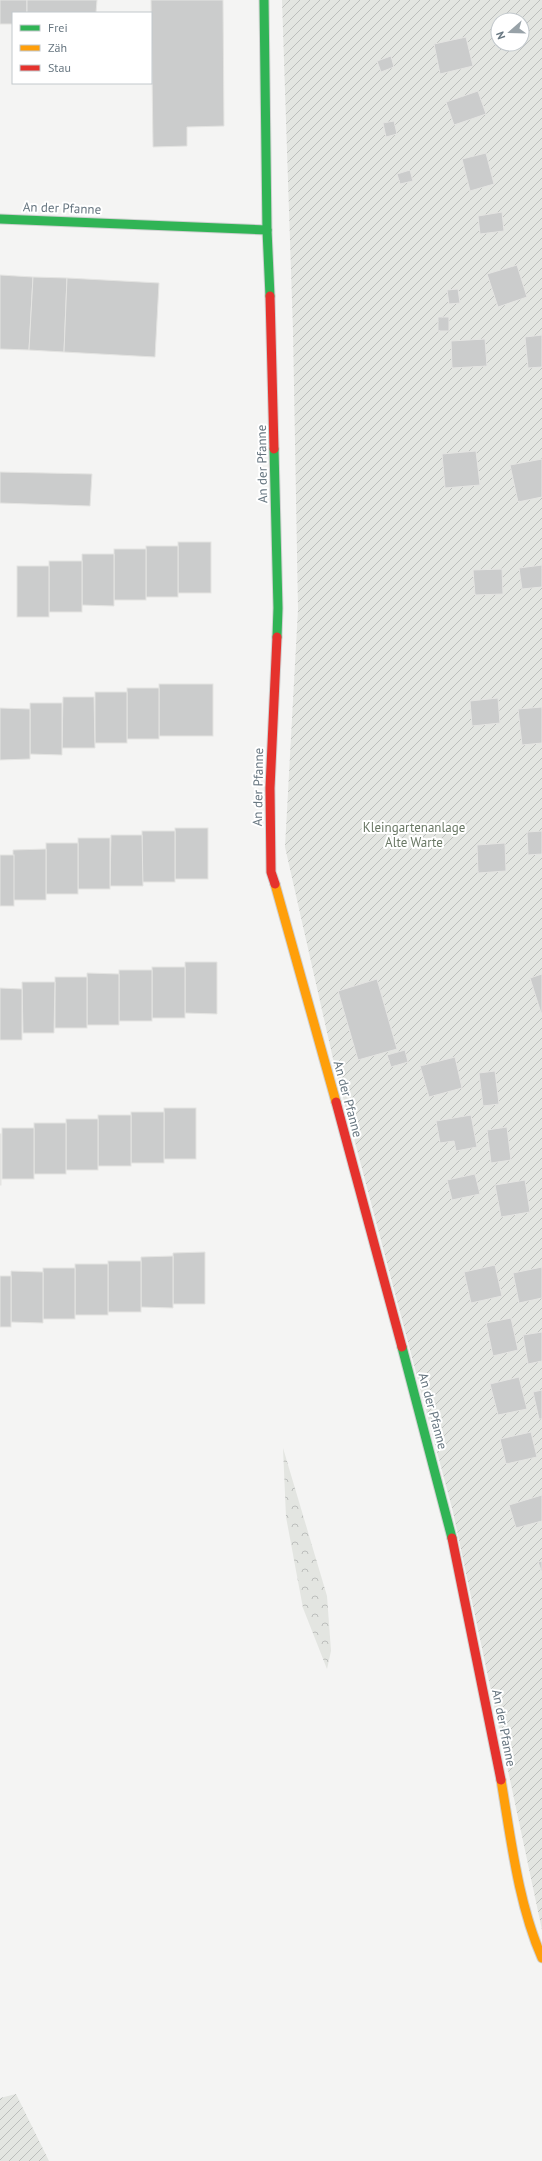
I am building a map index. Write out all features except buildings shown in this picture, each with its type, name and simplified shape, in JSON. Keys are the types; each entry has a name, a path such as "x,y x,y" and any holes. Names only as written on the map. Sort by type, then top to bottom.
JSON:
{"street":[{"name":"An der Pfanne","path":"264,0 267,230 271,317 278,608 270,788 271,872 310,1005 449,1522 491,1726 518,1878 535,1942 542,1958"},
{"name":"An der Pfanne","path":"0,218 267,230"}],"green space":[{"name":"Kleingartenanlage Alte Warte","path":"282,0 542,0 542,1930 453,1512 334,1063 285,847 298,609 293,331"},
{"path":"283,1448 327,1596 331,1651 327,1669 303,1608 286,1517"},
{"path":"16,2094 49,2161 0,2161 0,2098"}],"traffic: fast":[{"path":"264,0 267,230 270,296"},
{"path":"0,219 267,230"},
{"path":"274,449 278,608 277,637"},
{"path":"402,1347 452,1538"}],"traffic: slow":[{"path":"275,884 336,1102"},
{"path":"501,1780 521,1893 542,1958"}],"traffic: jam":[{"path":"270,296 274,449"},
{"path":"275,884 271,872 270,788 277,637"},
{"path":"336,1102 402,1347"},
{"path":"452,1538 501,1780"}]}
